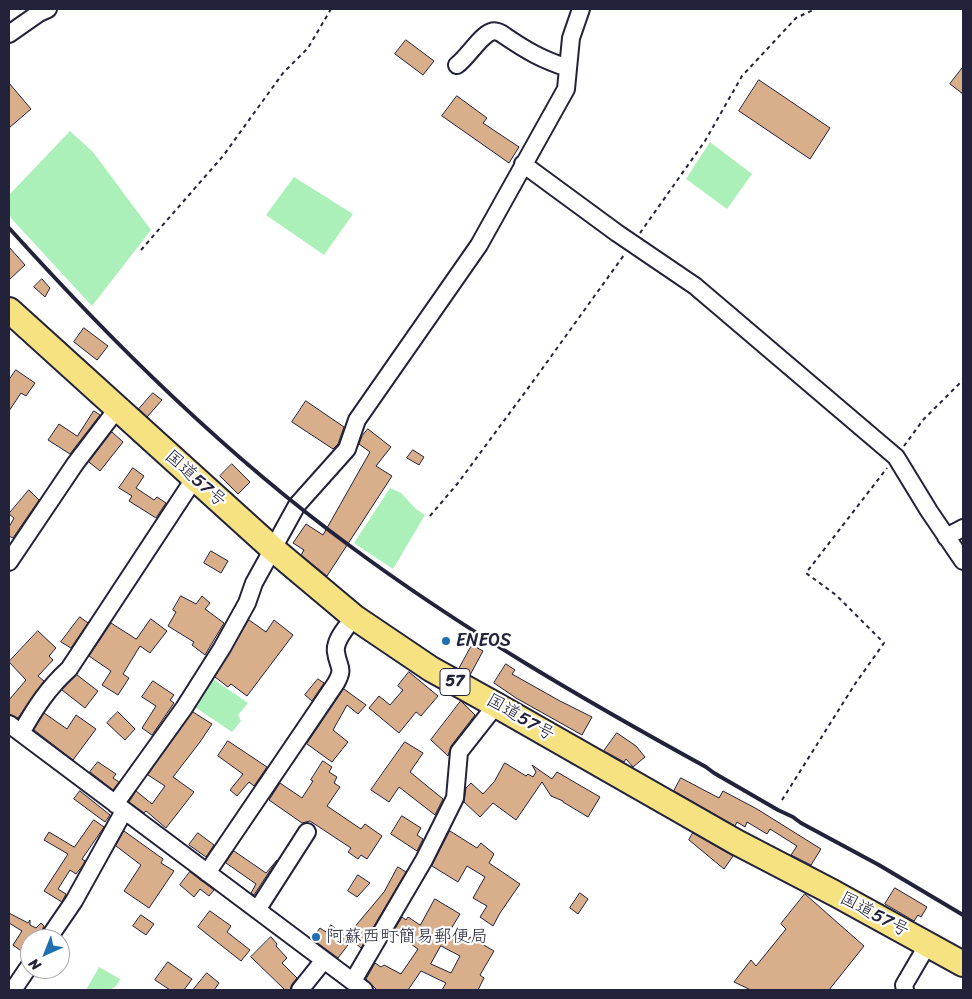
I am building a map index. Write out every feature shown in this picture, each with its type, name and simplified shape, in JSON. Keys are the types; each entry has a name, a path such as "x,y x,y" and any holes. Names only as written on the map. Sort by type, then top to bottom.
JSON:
{"highway":[{"name":"国道57号","path":"9,310 194,479 354,617 431,669 496,704 736,842 963,964"}],"street":[{"path":"9,34 48,9"},
{"path":"55,929 74,901 119,807 222,648 247,602 254,583 297,505 347,448 357,420 479,245 566,89 571,38 581,9"},
{"path":"457,65 492,31 500,32 529,53 568,68"},
{"path":"523,164 632,244 695,286 896,457 963,561"},
{"path":"9,562 75,464 117,409"},
{"path":"194,479 69,669 53,683 35,708 15,728 358,986 449,810 454,798 459,752 496,704"},
{"path":"946,537 963,528"},
{"path":"207,873 341,674 342,668 336,652 337,642 354,617"},
{"path":"257,910 307,832"},
{"path":"904,990 904,985 928,944"},
{"path":"300,990 324,960"},
{"path":"13,990 20,979"}],"path":[{"path":"141,250 223,156 283,73 308,48 330,9"},
{"path":"430,516 458,483 632,244 705,141 742,76 796,18 815,9"},
{"path":"782,800 855,684 884,643 836,595 806,573 923,420 963,380"}],"green space":[{"path":"70,131 93,152 151,230 92,306 9,216 9,195"},
{"path":"710,142 752,174 727,209 686,179"},
{"path":"294,177 353,214 324,255 266,215"},
{"path":"390,488 401,493 416,509 425,515 393,569 354,543"},
{"path":"210,677 248,703 238,715 241,721 232,732 192,705"},
{"path":"99,967 120,979 118,984 106,990 86,990"}],"building":[{"path":"406,40 434,61 423,75 395,54"},
{"path":"963,67 963,94 950,84"},
{"path":"759,80 830,128 810,159 739,111"},
{"path":"9,83 31,109 9,128"},
{"path":"457,96 487,118 483,123 519,147 509,163 442,116"},
{"path":"9,247 25,265 9,280"},
{"path":"42,279 50,288 45,297 34,287"},
{"path":"84,328 108,346 97,360 74,342"},
{"path":"16,370 35,383 26,396 21,393 9,411 9,380"},
{"path":"153,393 162,400 147,417 139,409"},
{"path":"306,401 344,427 338,444 333,449 292,422"},
{"path":"94,411 100,415 70,454 48,440 59,424 77,436"},
{"path":"368,429 391,447 376,466 392,476 327,576 301,555 304,550 293,543 306,524 323,535 370,452 359,444 362,436"},
{"path":"112,432 123,442 100,471 89,462"},
{"path":"413,450 424,457 419,465 407,458"},
{"path":"232,464 250,482 238,494 220,476"},
{"path":"133,468 144,476 136,488 154,500 157,497 166,503 156,518 129,501 132,496 119,488"},
{"path":"29,490 39,500 13,538 9,536 9,527 14,518 9,514"},
{"path":"211,551 228,561 221,573 204,563"},
{"path":"181,596 196,604 202,596 210,603 205,609 224,623 205,655 192,645 194,642 168,626 176,612 173,610"},
{"path":"80,617 88,623 71,648 61,642"},
{"path":"151,619 167,631 150,653 140,646 123,674 129,678 118,695 102,685 111,671 89,656 111,623 136,639"},
{"path":"249,620 266,632 274,620 293,635 247,696 231,684 228,687 215,677"},
{"path":"38,631 56,648 49,656 53,660 38,676 44,681 18,718 9,714 9,700 26,680 9,662"},
{"path":"472,645 483,651 470,675 459,669"},
{"path":"506,664 515,670 512,674 592,717 582,735 516,698 494,683"},
{"path":"409,672 438,696 421,716 416,712 399,733 369,708 379,696 390,705 403,690 398,686"},
{"path":"77,675 98,691 85,708 62,690"},
{"path":"318,679 324,683 312,701 305,695"},
{"path":"153,681 174,695 170,700 174,703 152,735 142,728 156,706 142,697"},
{"path":"344,689 366,705 358,714 347,705 333,730 348,742 332,762 307,744"},
{"path":"461,701 475,715 451,746 448,756 431,740"},
{"path":"118,712 135,729 125,740 107,723"},
{"path":"193,712 212,724 173,777 194,792 166,828 146,811 144,813 129,802 136,791 152,804 165,786 148,775"},
{"path":"44,713 67,729 76,715 96,729 73,760 34,730"},
{"path":"617,733 636,746 645,757 633,767 626,759 624,762 604,751"},
{"path":"228,741 267,767 254,786 249,782 237,796 230,790 243,774 218,756"},
{"path":"405,742 423,753 410,772 443,799 435,815 399,787 389,802 371,790"},
{"path":"323,761 332,767 329,772 337,777 334,783 340,787 327,806 361,829 365,824 382,836 367,859 361,855 358,859 348,852 351,848 310,821 302,823 269,800 280,783 302,798"},
{"path":"98,762 116,774 113,778 119,782 113,790 90,772"},
{"path":"505,763 526,776 528,774 533,777 536,772 532,765 552,779 557,772 600,797 588,817 563,801 551,796 542,782 516,820 493,803 480,817 464,802 466,788 471,783 483,794 494,782"},
{"path":"681,778 719,798 723,791 757,809 821,849 811,865 791,855 797,846 770,829 767,834 747,822 745,827 737,822 735,826 674,791"},
{"path":"80,791 110,815 105,822 74,799"},
{"path":"402,816 421,828 417,835 423,839 417,851 391,834"},
{"path":"94,820 104,827 82,859 85,861 83,865 76,874 70,870 58,889 66,894 62,902 44,891 68,854 44,840 49,832 74,847"},
{"path":"124,831 163,859 161,863 174,871 149,908 124,891 141,865 116,846"},
{"path":"450,831 477,848 481,843 494,854 489,863 520,884 493,926 480,917 487,906 473,898 485,877 467,866 458,882 432,866"},
{"path":"198,833 214,845 206,857 189,845"},
{"path":"693,833 733,856 724,869 689,840"},
{"path":"234,851 266,873 277,860 254,895 251,893 256,884 226,863"},
{"path":"398,867 406,872 361,948 347,936 384,892"},
{"path":"190,872 214,890 209,896 200,889 194,897 180,885"},
{"path":"358,875 370,883 357,897 348,891"},
{"path":"895,888 927,907 921,917 918,915 914,921 885,904"},
{"path":"580,893 588,899 578,914 570,908"},
{"path":"805,894 864,946 829,990 751,990 734,982 751,960 756,966 786,929 781,924"},
{"path":"435,899 460,914 448,934 466,942 470,937 494,951 480,975 484,978 478,990 442,990 446,983 421,971 408,990 377,990 366,979 375,963 381,967 384,965 401,974 418,949 393,932 402,917 406,920 408,917 420,925","holes":["441,946 460,956 451,973 431,964"]},
{"path":"210,911 231,926 227,932 250,950 241,961 198,927"},
{"path":"9,913 28,923 30,920 30,925 36,928 41,923 44,926 43,929 20,930 9,923"},
{"path":"141,915 154,924 146,935 133,926"},
{"path":"331,925 351,941 338,958 312,939 320,928 326,932"},
{"path":"20,934 20,950 13,945"},
{"path":"271,937 287,958 282,963 297,978 290,990 285,990 251,957"},
{"path":"168,962 192,979 184,990 170,990 155,980"},
{"path":"207,973 219,983 214,990 193,990"}],"railway":[{"path":"9,228 48,271 172,396 259,474 304,511 392,577 480,635 569,690 801,823 879,865 963,915"}],"place":[{"name":"ENEOS","path":"446,641"},
{"name":"阿蘇西町簡易郵便局","path":"316,937"}]}
